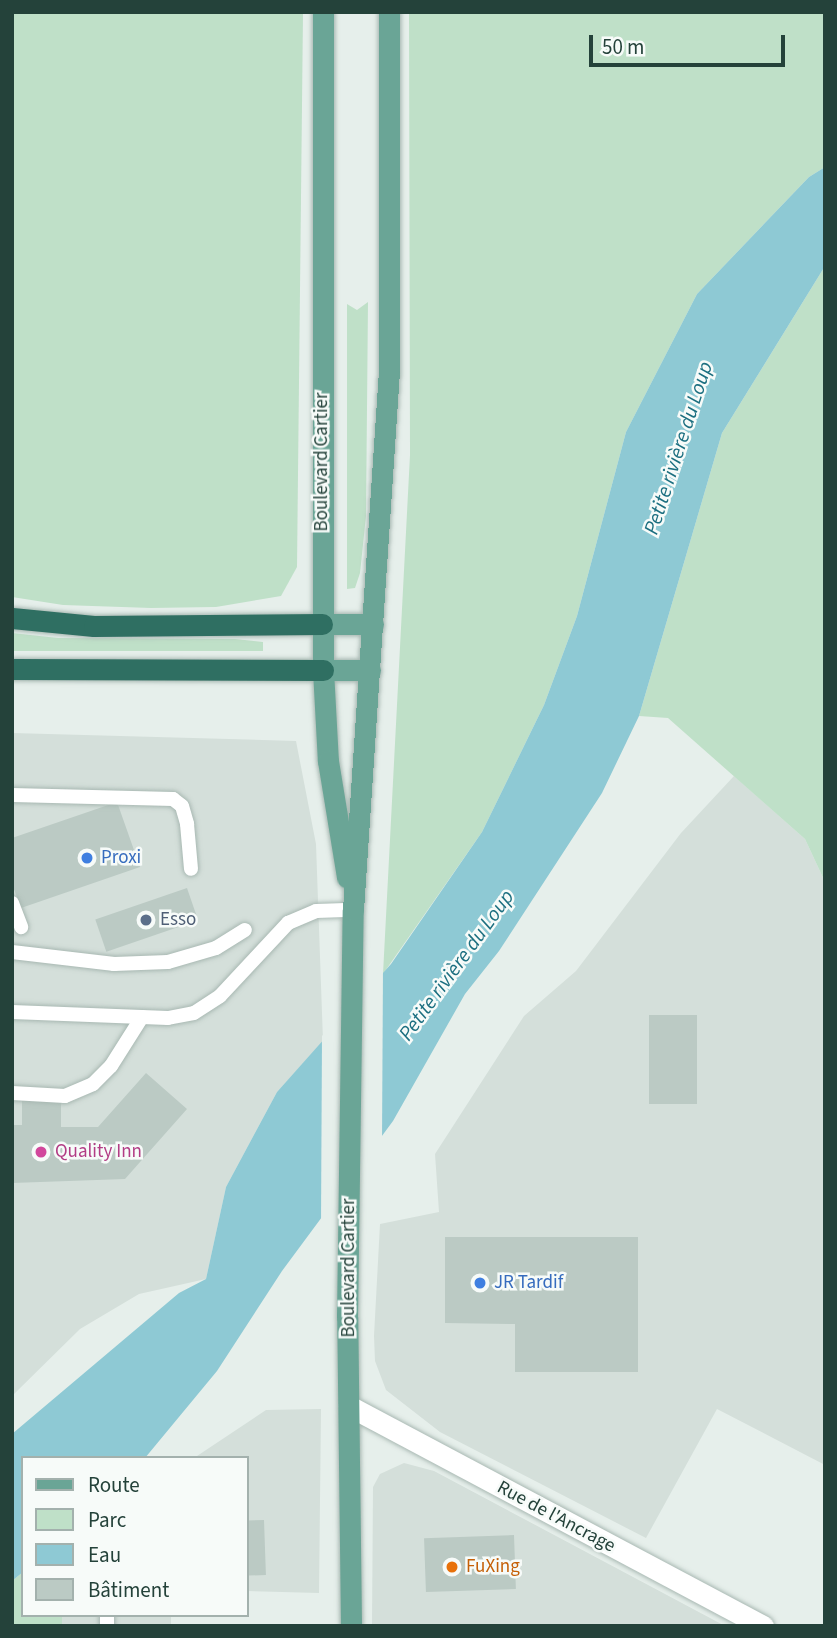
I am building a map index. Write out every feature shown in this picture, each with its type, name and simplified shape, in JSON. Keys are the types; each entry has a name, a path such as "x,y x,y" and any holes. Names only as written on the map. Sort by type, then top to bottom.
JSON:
{"highway":[{"path":"12,618 94,626 322,624"},
{"path":"12,669 323,670"}],"main road":[{"name":"Boulevard Cartier","path":"323,12 323,670 328,761 353,910"},
{"name":"Boulevard Cartier","path":"351,1626 347,1317 353,910 389,371 389,12"},
{"path":"322,624 373,624"},
{"path":"323,670 370,670"}],"street":[{"name":"Rue de l'Ancrage","path":"349,1406 763,1626"}],"lane":[{"path":"12,795 173,799 182,806 187,824 191,869"},
{"path":"12,903 21,928"},
{"path":"12,1012 142,1017 194,1013 220,996 288,923 316,911 353,910"},
{"path":"12,952 114,964 168,962 216,948 245,930"},
{"path":"12,1093 65,1096 93,1084 111,1066 142,1017"}],"shaded area":[{"path":"12,733 296,741 316,844 323,1041 277,1092 226,1187 206,1279 139,1294 80,1329 12,1396"},
{"path":"734,776 805,839 825,882 825,1465 717,1409 646,1538 440,1432 386,1390 375,1361 374,1336 380,1224 439,1212 435,1154 524,1016 576,971 681,833"},
{"path":"321,1409 319,1593 248,1591 248,1456 197,1456 266,1410"},
{"path":"404,1463 434,1471 725,1626 372,1626 373,1487 380,1474"},
{"path":"62,1617 171,1617 171,1626 62,1626"}],"green space":[{"path":"12,12 303,12 297,567 281,596 216,607 151,608 63,605 12,597"},
{"path":"409,12 825,12 825,167 809,177 697,294 626,432 577,616 544,705 482,832 383,974 410,455"},
{"path":"825,266 825,882 805,839 668,718 639,716 722,433"},
{"path":"368,302 366,516 360,573 355,588 347,589 347,304 357,310"},
{"path":"12,633 58,638 235,639 263,642 263,651 12,651"},
{"path":"21,1574 21,1617 62,1617 62,1626 12,1626 12,1581"}],"water":[{"name":"Petite rivière du Loup","path":"825,167 825,266 722,433 639,716 602,793 499,951 465,994 393,1121 282,1271 217,1371 147,1456 21,1456 21,1574 12,1581 12,1434 179,1293 206,1279 226,1187 277,1092 391,964 482,832 544,705 577,616 626,432 697,294 809,177"}],"pier":[{"path":"383,968 382,1142 321,1224 322,1036"}],"building":[{"path":"117,802 140,867 21,908 12,884 12,838"},
{"path":"187,888 198,920 106,952 95,920"},
{"path":"649,1015 697,1015 697,1104 649,1104"},
{"path":"146,1073 187,1109 125,1179 12,1183 12,1125 22,1125 22,1091 61,1091 61,1127 98,1127"},
{"path":"445,1237 638,1237 638,1372 515,1372 515,1324 445,1323"},
{"path":"264,1520 266,1575 249,1576 248,1521"},
{"path":"514,1535 516,1589 426,1592 424,1538"}],"place":[{"name":"Proxi","path":"87,858"},
{"name":"Esso","path":"146,920"},
{"name":"Quality Inn","path":"41,1152"},
{"name":"JR Tardif","path":"480,1283"},
{"name":"FuXing","path":"452,1567"}]}
